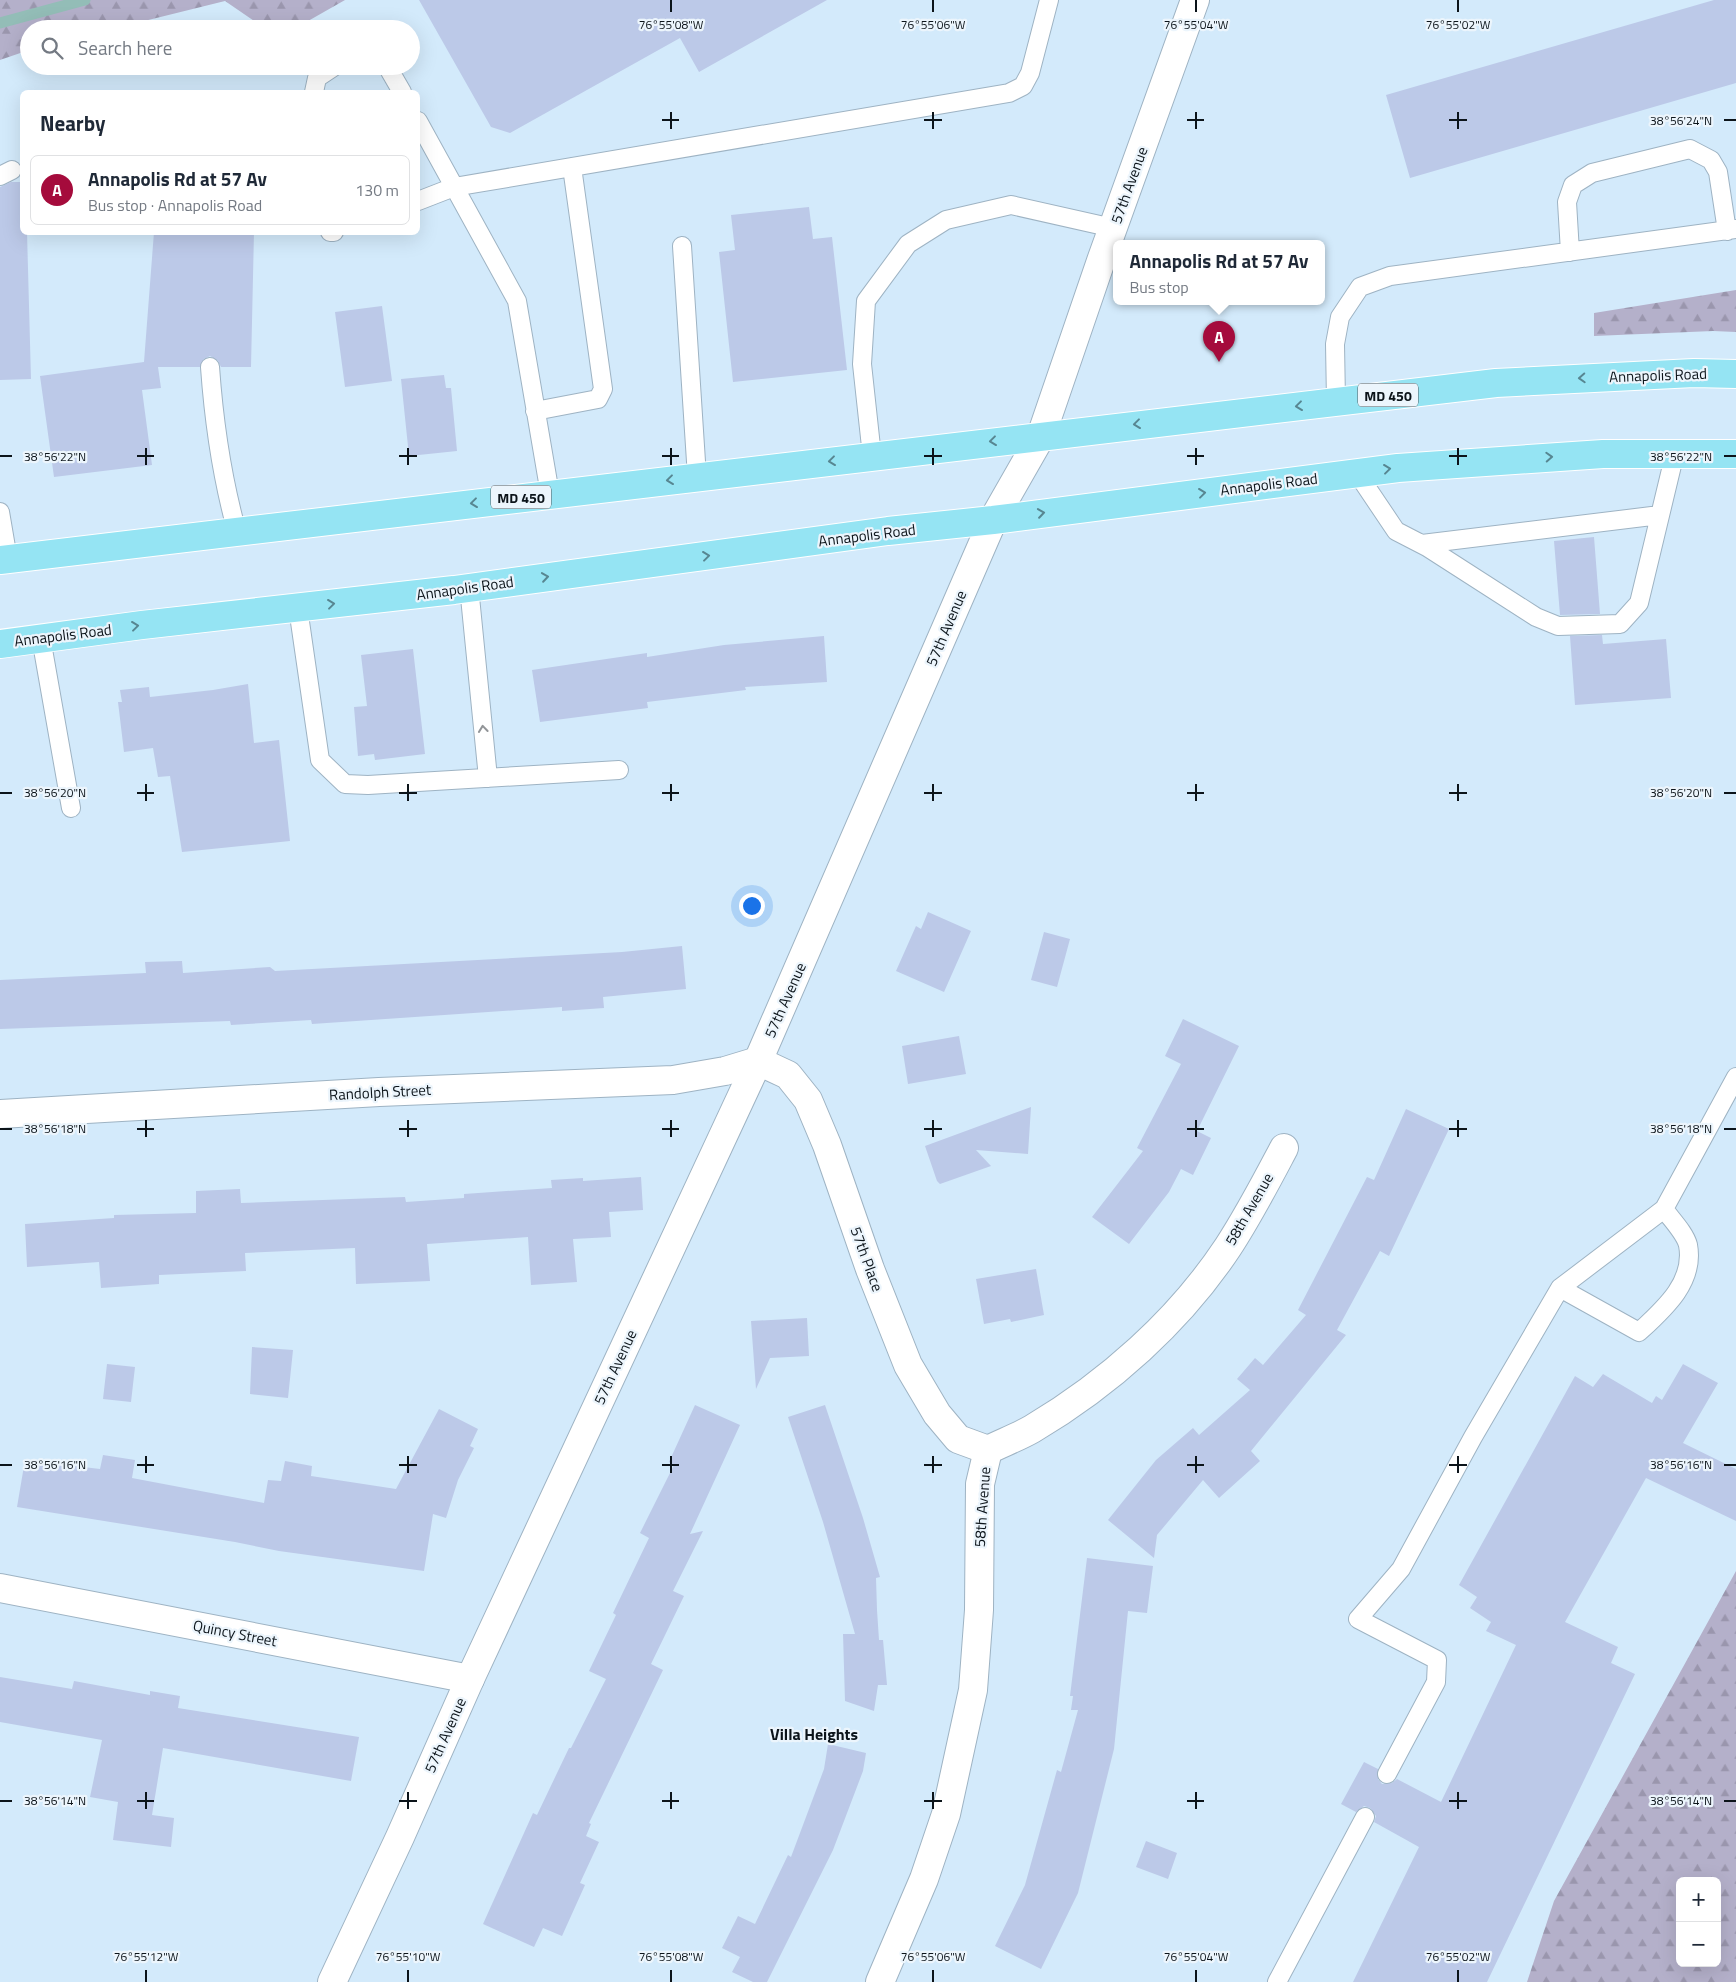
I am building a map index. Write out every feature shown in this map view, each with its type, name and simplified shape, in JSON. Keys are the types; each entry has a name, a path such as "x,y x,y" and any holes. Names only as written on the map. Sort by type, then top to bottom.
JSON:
{"main road":[{"name":"Annapolis Road","path":"4,560 1496,383 1694,373 1736,374"},
{"name":"Annapolis Road","path":"0,644 469,587 888,531 993,520 1357,473 1500,460 1603,454 1736,454"}],"street":[{"name":"57th Avenue","path":"332,1982 400,1837 470,1679 758,1061 993,520 1041,436 1195,0"},
{"name":"Randolph Street","path":"0,1114 379,1092 673,1080 725,1071 758,1061"},
{"name":"57th Place","path":"758,1061 788,1075 808,1100 827,1144 870,1269 908,1365 936,1414 958,1438 988,1450"},
{"name":"58th Avenue","path":"880,1982 924,1880 946,1814 973,1690 979,1610 980,1484 988,1450 1030,1430 1074,1402 1121,1365 1176,1313 1227,1249 1256,1201 1284,1148"},
{"name":"Quincy Street","path":"0,1588 470,1679"}],"lane":[{"path":"420,200 454,187 1009,93 1024,86 1030,73 1049,0"},
{"path":"314,90 317,78 321,75"},
{"path":"392,75 401,90"},
{"path":"420,125 518,301 550,494"},
{"path":"1336,401 1335,344 1340,317 1360,287 1390,276 1570,252 1732,230 1718,172 1711,160 1690,150 1592,173 1573,184 1567,202 1570,252"},
{"path":"535,411 598,399 604,389 572,167"},
{"path":"872,456 862,364 866,301 908,244 946,220 1011,204 1113,228"},
{"path":"682,246 697,477"},
{"path":"210,367 214,423 228,501 237,532"},
{"path":"1357,473 1396,531 1422,544 1536,617 1558,626 1620,624 1640,603 1675,453"},
{"path":"0,512 4,560"},
{"path":"1422,544 1660,515"},
{"path":"469,587 488,778"},
{"path":"298,608 320,760 345,784 368,785 619,770"},
{"path":"41,638 71,808"},
{"path":"1387,1774 1436,1682 1437,1660 1358,1619 1401,1569 1473,1437 1560,1288 1664,1209 1736,1076"},
{"path":"1560,1288 1640,1332 1669,1304 1689,1271 1688,1243 1664,1209"},
{"path":"1277,1982 1364,1817"}],"green space":[{"path":"0,0 345,0 310,20 253,20 225,1 148,20 20,20 20,53 0,60"},
{"path":"1736,290 1736,332 1713,331 1594,336 1594,313"},
{"path":"1736,1571 1736,1982 1527,1982 1554,1901"}],"building":[{"path":"419,0 827,0 699,72 680,38 510,133 491,127"},
{"path":"1714,0 1736,0 1736,83 1410,178 1386,95"},
{"path":"11,182 20,182 20,235 27,235 31,379 0,380 0,187"},
{"path":"809,207 813,239 832,237 847,370 733,382 719,252 735,250 731,215"},
{"path":"154,235 254,235 251,367 221,367 218,361 210,356 204,359 200,367 158,367 161,388 142,390 152,465 54,477 40,376 144,362"},
{"path":"382,306 392,381 345,387 335,312"},
{"path":"444,375 446,388 451,388 457,451 409,456 401,379"},
{"path":"1594,537 1600,614 1560,615 1554,541"},
{"path":"1602,635 1603,644 1666,639 1671,698 1575,705 1570,636"},
{"path":"824,636 827,682 745,687 746,690 647,702 648,708 540,722 532,670 647,653 647,657 724,645"},
{"path":"413,649 425,754 375,760 374,754 358,756 354,707 367,706 361,655"},
{"path":"248,684 254,743 279,740 290,841 182,852 170,776 158,777 153,748 124,752 118,702 122,702 120,690 149,687 150,697"},
{"path":"928,912 971,931 944,992 896,971 916,926 921,929"},
{"path":"1044,932 1070,939 1057,987 1031,980"},
{"path":"682,946 686,989 603,997 604,1008 562,1011 562,1007 312,1024 311,1020 231,1025 230,1021 0,1029 0,980 146,973 145,962 182,961 183,973 270,967 275,971 622,952"},
{"path":"1183,1019 1239,1046 1197,1131 1211,1138 1193,1175 1181,1169 1169,1192 1129,1244 1092,1217 1143,1151 1137,1148 1181,1064 1165,1056"},
{"path":"959,1036 966,1074 908,1084 902,1046"},
{"path":"1031,1107 1028,1154 976,1150 991,1166 940,1184 937,1181 925,1146"},
{"path":"1406,1109 1449,1129 1389,1256 1380,1251 1337,1330 1346,1335 1251,1451 1260,1461 1219,1498 1203,1480 1157,1535 1154,1558 1108,1520 1156,1460 1193,1428 1199,1435 1250,1390 1237,1379 1255,1358 1263,1365 1306,1315 1298,1310 1367,1177 1374,1180"},
{"path":"641,1177 643,1210 609,1212 611,1237 573,1239 577,1282 531,1285 528,1237 427,1244 430,1281 356,1284 355,1248 245,1253 246,1271 159,1275 159,1284 101,1288 99,1262 27,1267 25,1224 114,1218 114,1215 196,1213 196,1191 240,1189 241,1203 405,1197 406,1202 464,1198 464,1194 552,1188 551,1180 583,1178 583,1181"},
{"path":"1036,1269 1044,1315 1011,1322 1010,1319 984,1324 976,1279"},
{"path":"807,1318 809,1356 770,1358 756,1389 751,1321"},
{"path":"252,1347 293,1350 288,1398 250,1394"},
{"path":"107,1364 135,1367 131,1402 103,1399"},
{"path":"1683,1364 1718,1383 1683,1443 1736,1469 1736,1521 1646,1478 1565,1622 1618,1647 1611,1663 1635,1674 1487,1982 1353,1982 1419,1847 1374,1822 1376,1816 1370,1808 1364,1806 1356,1812 1341,1804 1364,1762 1378,1769 1378,1779 1382,1784 1392,1783 1397,1779 1441,1802 1516,1645 1486,1631 1491,1622 1470,1608 1477,1597 1459,1585 1575,1376 1593,1387 1603,1374 1652,1403 1656,1396 1662,1400"},
{"path":"695,1405 740,1425 690,1534 703,1531 673,1591 684,1596 651,1664 663,1670 589,1823 591,1824 586,1836 599,1842 580,1883 585,1885 562,1936 543,1928 534,1947 483,1924 533,1813 537,1815 569,1748 571,1748 606,1679 589,1671 616,1615 613,1613 649,1538 640,1533 674,1465 669,1462"},
{"path":"825,1405 863,1518 880,1577 876,1578 877,1610 879,1640 883,1640 887,1685 878,1685 874,1711 845,1701 843,1634 855,1634 823,1522 788,1417"},
{"path":"439,1409 478,1429 470,1446 474,1448 458,1480 446,1518 433,1514 424,1571 279,1551 235,1542 17,1507 25,1460 100,1469 103,1455 135,1460 132,1478 264,1503 268,1480 281,1481 285,1461 312,1466 311,1476 396,1489"},
{"path":"1087,1558 1153,1566 1147,1613 1128,1611 1114,1749 1078,1893 1041,1969 995,1946 1025,1885 1057,1770 1061,1772 1078,1710 1071,1710 1073,1696 1070,1696"},
{"path":"0,1677 72,1689 74,1681 150,1695 150,1691 180,1696 178,1708 359,1737 351,1781 163,1748 152,1815 174,1818 171,1847 113,1840 118,1802 90,1797 102,1740 0,1722"},
{"path":"828,1744 866,1753 863,1771 833,1850 767,1982 753,1982 732,1972 740,1957 722,1948 738,1916 755,1924 788,1855 791,1857 824,1769"},
{"path":"1146,1841 1177,1853 1168,1879 1136,1867"}],"waterway":[{"path":"0,23 85,0"}],"place":[{"name":"Annapolis Rd at 57 Av","path":"1219,362"}],"district":[{"name":"Villa Heights","path":"814,1734"}]}
